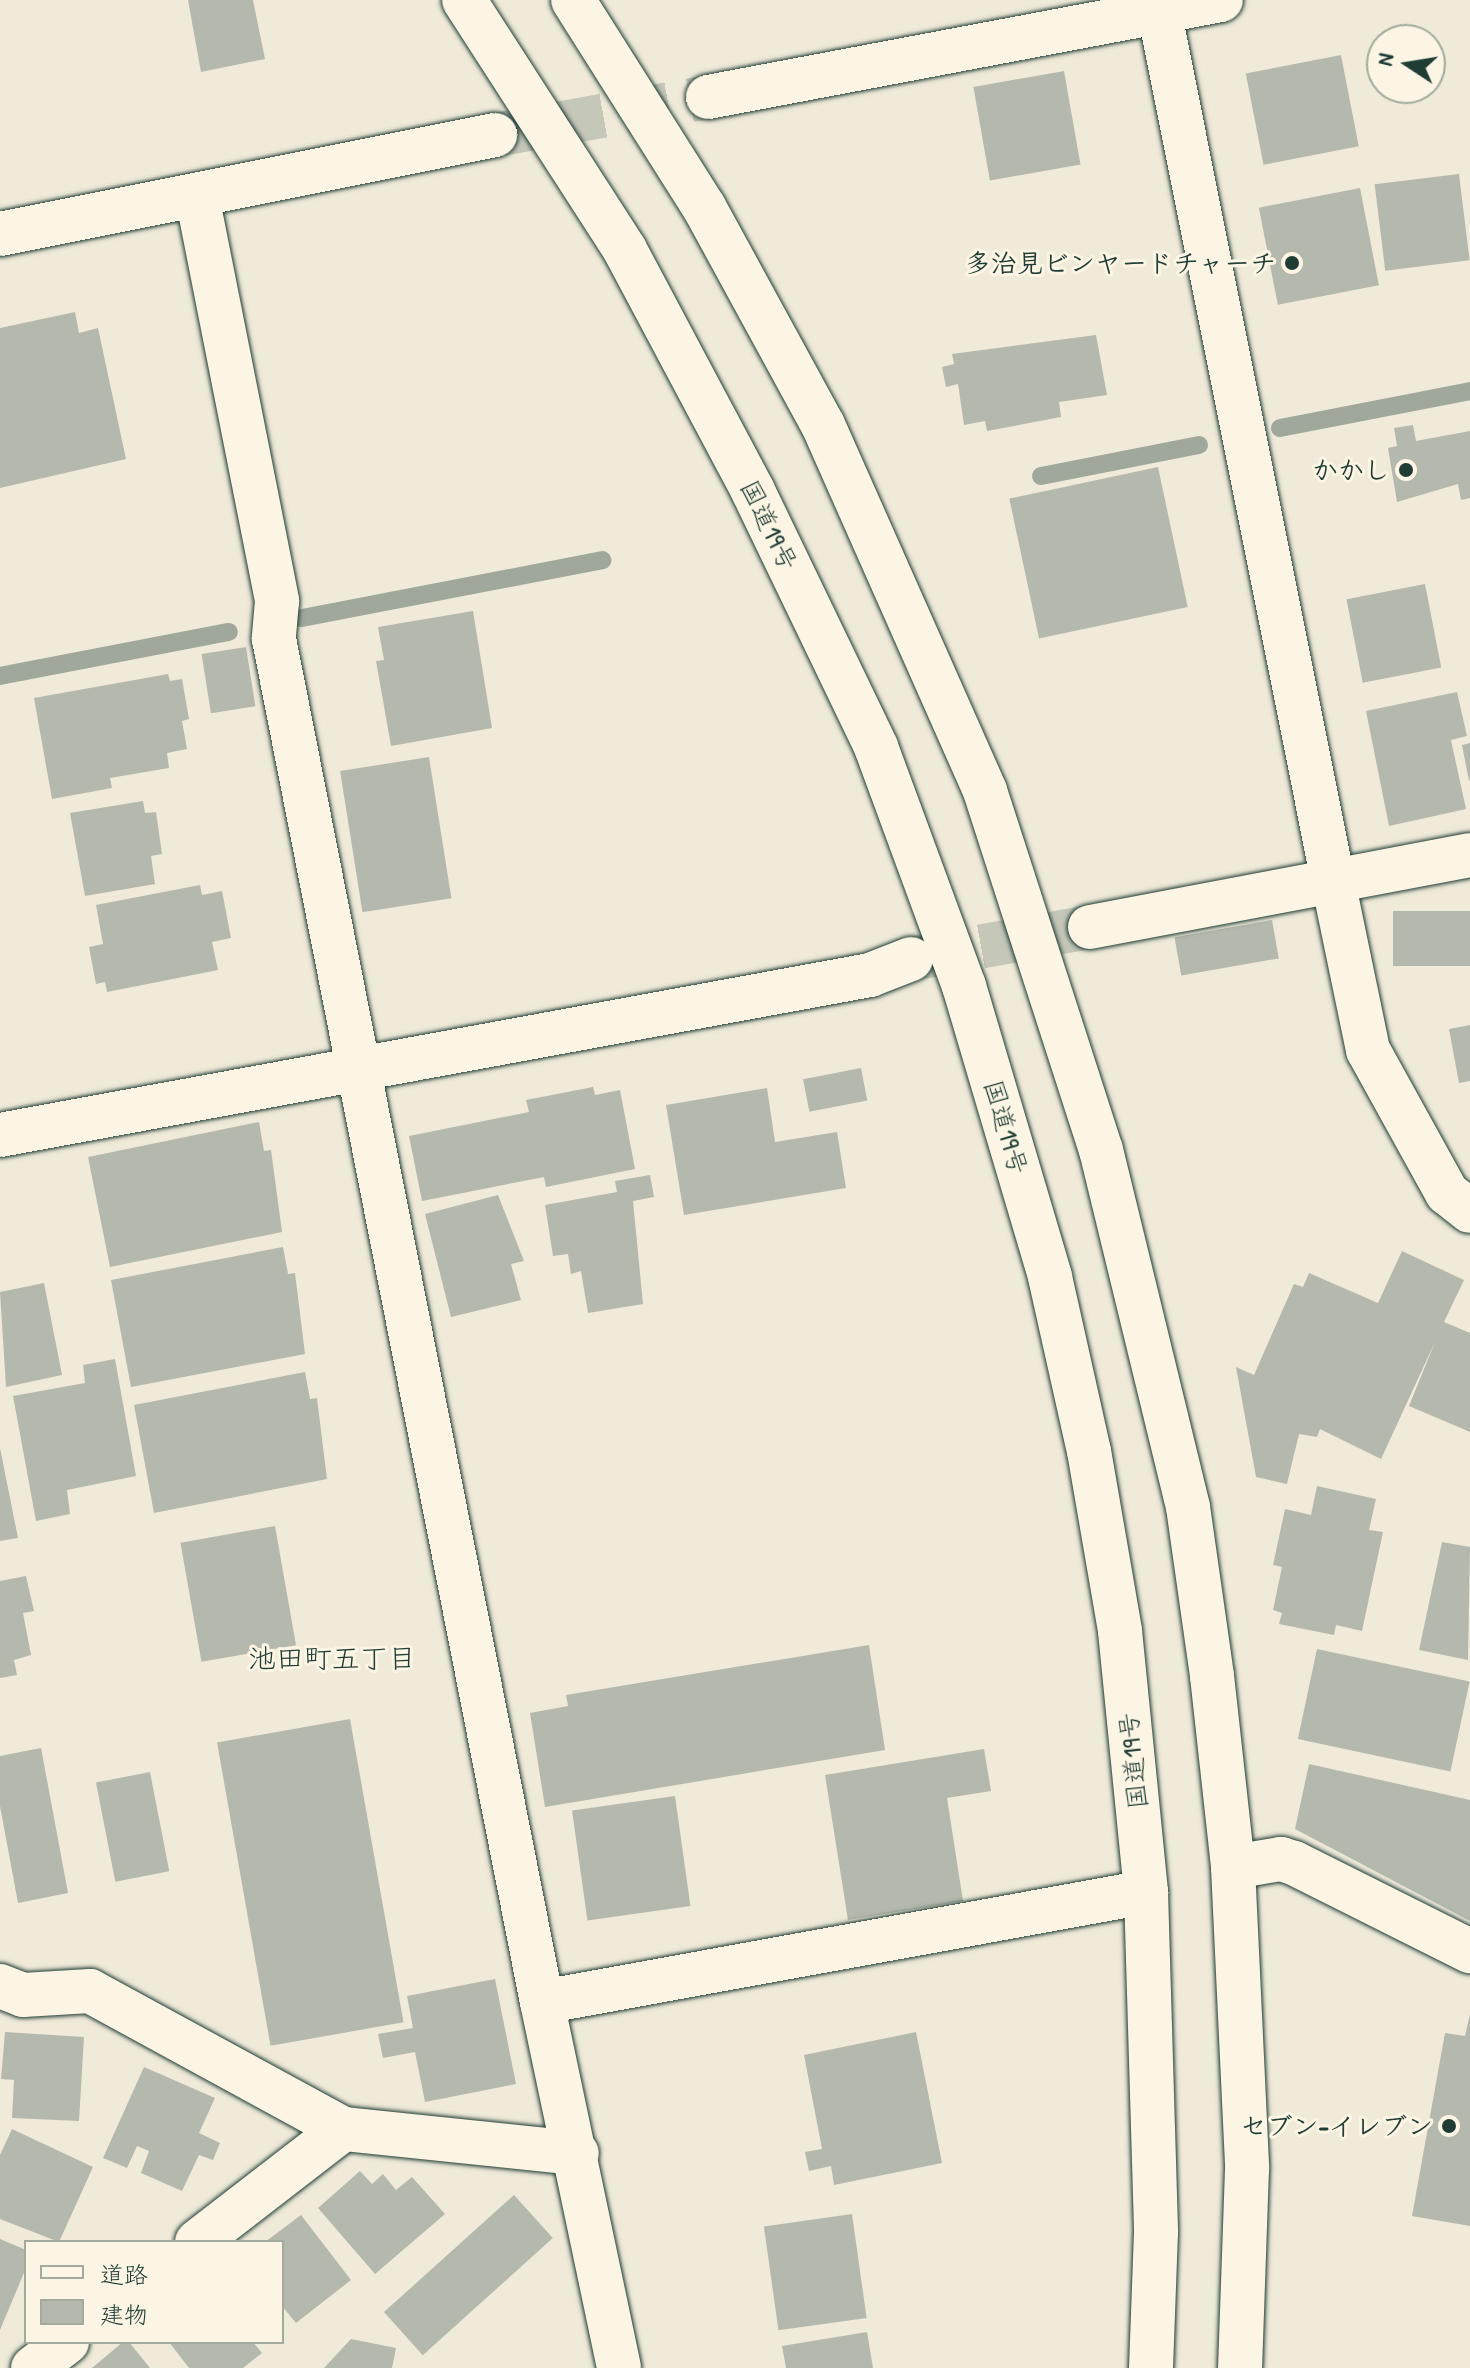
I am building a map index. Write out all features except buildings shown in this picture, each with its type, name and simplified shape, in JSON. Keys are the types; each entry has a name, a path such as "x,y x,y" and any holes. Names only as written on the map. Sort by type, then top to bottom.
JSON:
{"main road":[{"name":"国道19号","path":"464,0 625,250 753,491 876,747 953,956 1050,1277 1089,1451 1120,1631 1146,1892 1156,2232 1151,2368"},
{"path":"573,0 704,207 823,425 985,791 1101,1150 1188,1507 1233,1867 1247,2169 1240,2368"},
{"path":"708,97 1158,6 1221,0"},
{"path":"1158,6 1368,1050 1447,1193 1470,1211"},
{"path":"0,234 495,135"},
{"path":"197,196 277,601 274,639 542,2002 577,2153 619,2368"},
{"path":"1090,927 1470,855"},
{"path":"0,1135 359,1065 870,975 911,959"},
{"path":"1233,1867 1281,1859 1294,1863 1470,1951"},
{"path":"542,2002 1146,1892"},
{"path":"0,1986 23,1995 90,1991 343,2129 577,2153"},
{"path":"200,2240 343,2129"},
{"path":"33,2368 64,2344"}],"waterway":[{"path":"1280,428 1470,391"},
{"path":"1041,476 1199,445"},
{"path":"302,618 602,560"},
{"path":"0,676 229,632"}],"tunnel":[{"path":"495,135 708,97"},
{"path":"916,958 1090,927"}],"place":[{"name":"多治見ビンヤードチャーチ","path":"1292,263"},
{"name":"かかし","path":"1406,470"},
{"name":"セブン-イレブン","path":"1449,2126"}],"district":[{"name":"池田町五丁目","path":"332,1658"}]}
